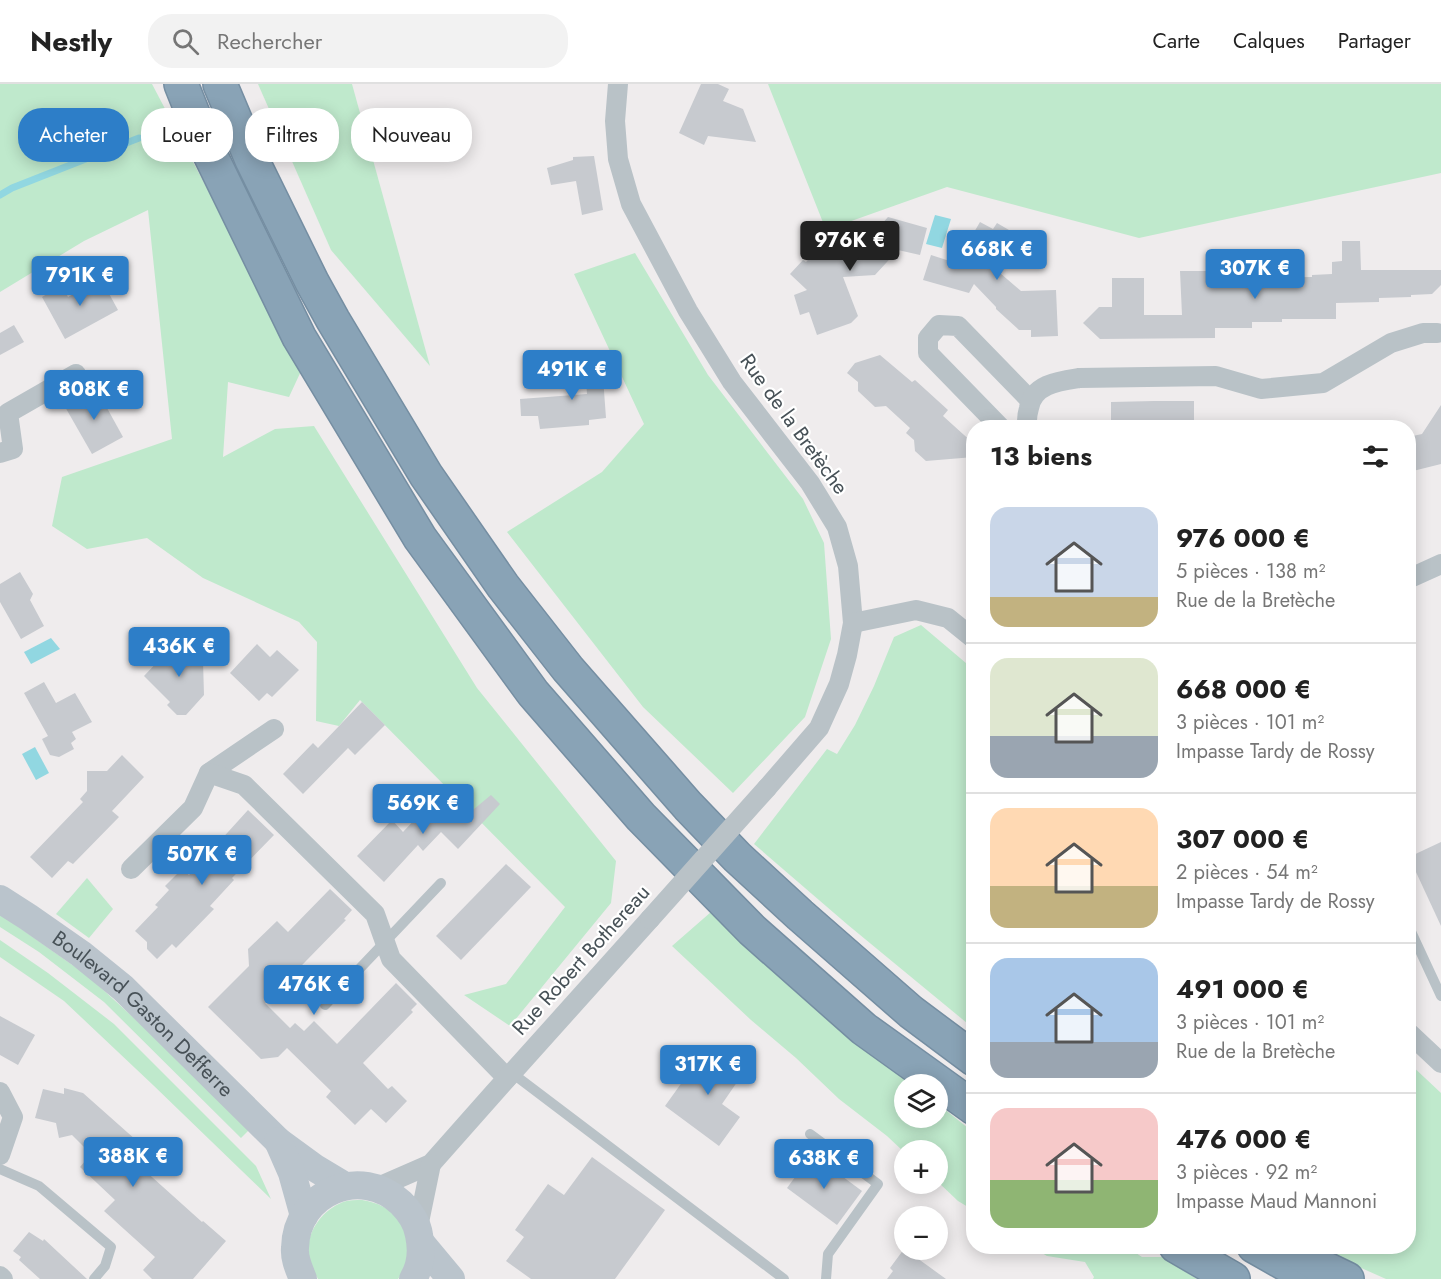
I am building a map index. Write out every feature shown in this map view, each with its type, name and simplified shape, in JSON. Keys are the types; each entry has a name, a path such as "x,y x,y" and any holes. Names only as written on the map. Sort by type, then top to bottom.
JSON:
{"highway":[{"path":"181,84 205,144 298,337 420,538 534,693 640,817 752,930 864,1029 966,1102"},
{"path":"220,84 252,160 328,311 426,475 503,586 575,677 688,806 737,857 911,1012 966,1053"},
{"path":"1190,1254 1233,1279"},
{"path":"1267,1254 1311,1279"},
{"path":"1300,1254 1347,1279"}],"main road":[{"name":"Boulevard Gaston Defferre","path":"0,899 81,954 123,988 279,1141 345,1186"},
{"name":"Boulevard Gaston Defferre","path":"279,1141 292,1173 304,1216"},
{"path":"303,1279 297,1267 294,1250 297,1233 304,1216 320,1197 332,1190 361,1185 376,1188 394,1196 408,1210 419,1235 451,1279"},
{"path":"413,1279 420,1259 419,1235"}],"street":[{"name":"Rue de la Bretèche","path":"618,84 615,121 618,159 631,204 688,311 732,382 810,483 837,527 848,566 853,622 839,684 819,728 767,788"},
{"path":"993,420 928,353 928,338 939,325 958,326 1030,400"},
{"path":"1026,420 1030,400 1041,388 1058,381 1079,378 1216,376 1261,389 1323,383 1392,343 1423,333 1437,333"},
{"path":"0,453 13,449 8,413 76,374"},
{"path":"1416,575 1441,564"},
{"path":"853,622 916,610 948,618 966,633"},
{"path":"131,869 193,808 209,772 274,729"},
{"path":"209,772 244,785 375,914 391,959 510,1075"},
{"name":"Rue Robert Bothereau","path":"376,1188 431,1164 767,788"},
{"path":"1416,1038 1439,1057"},
{"path":"0,1092 13,1117 0,1155"},
{"name":"Rue Robert Bothereau","path":"419,1235 431,1164"}],"lane":[{"path":"325,1005 441,883"},
{"path":"1416,942 1441,996"},
{"path":"510,1075 784,1279"},
{"path":"810,1134 879,1184 828,1254 826,1279"},
{"path":"0,1169 39,1186 111,1247 105,1266 94,1279"}],"green space":[{"path":"0,84 152,84 165,108 141,108 141,162 193,162 302,369 289,397 228,382 223,457 275,429 314,426 477,688 616,861 611,903 510,1026 464,995 506,984 565,907 360,700 339,726 316,721 317,642 299,622 203,578 147,538 87,549 52,526 62,477 172,439 148,210 84,241 0,292"},
{"path":"258,84 352,84 359,108 351,108 351,162 374,162 430,366 331,250 292,162 339,162 339,108 269,108"},
{"path":"768,84 1441,84 1441,173 1139,238 947,187 826,230"},
{"path":"635,253 708,375 803,499 824,543 831,639 805,717 733,793 643,707 507,532 602,472 644,424 574,274"},
{"path":"921,625 966,663 966,1022 754,844 827,749 837,754 855,725 874,686 894,637"},
{"path":"87,878 113,909 89,938 56,914"},
{"path":"711,912 838,1028 899,1074 894,1074 894,1128 948,1128 948,1112 966,1126 966,1206 948,1192 948,1140 894,1140 894,1143 839,1099 672,946"},
{"path":"0,914 88,976 183,1063 249,1130 241,1138 104,1002 39,952 0,927"},
{"path":"0,940 48,973 114,1024 256,1166 271,1199 64,1001 0,957"},
{"path":"1416,1070 1441,1093 1441,1279 1386,1279 1332,1254 1416,1254"},
{"path":"362,1200 385,1208 403,1227 408,1254 403,1271 398,1279 318,1279 308,1256 308,1246 314,1228 319,1220 334,1207 345,1201"},
{"path":"1044,1254 1138,1254 1142,1257 1162,1257 1197,1279 1093,1279 1085,1262"}],"water":[{"path":"935,215 951,219 942,248 926,244"},
{"path":"51,638 60,649 31,664 24,652"},
{"path":"35,747 49,773 36,780 22,754"}],"building":[{"path":"701,84 718,84 729,89 723,101 743,109 756,142 708,136 704,145 679,133"},
{"path":"594,156 603,210 582,215 576,181 551,185 547,168 573,160 573,157"},
{"path":"888,217 927,228 920,255 898,250 875,275 843,277 858,316 851,323 817,335 809,312 800,315 794,295 807,290 790,274 803,260 806,262 821,246 832,256 850,235 862,246"},
{"path":"980,222 993,229 997,223 1021,237 1000,273 1021,291 1056,290 1058,336 1031,337 1031,330 1019,330 974,284 969,293 923,280 931,255 956,263"},
{"path":"1342,241 1360,241 1361,270 1441,270 1441,285 1432,294 1379,298 1379,302 1336,303 1336,319 1282,319 1282,322 1252,322 1252,328 1215,328 1215,338 1100,339 1083,323 1099,307 1112,307 1112,278 1144,278 1144,315 1182,315 1180,271 1214,271 1214,288 1255,287 1255,278 1312,277 1312,275 1332,274 1332,262 1342,261"},
{"path":"101,279 118,310 65,339 42,297 62,285 68,297"},
{"path":"14,325 24,342 0,355 0,333"},
{"path":"601,350 606,418 589,420 589,425 540,429 538,416 521,416 520,399 587,394 584,352"},
{"path":"880,355 912,382 915,380 948,410 943,416 966,437 966,458 926,461 915,451 914,440 906,433 910,428 886,406 875,407 858,391 858,382 847,373 855,363"},
{"path":"96,388 123,437 92,454 64,405"},
{"path":"1194,401 1194,420 1111,420 1111,402"},
{"path":"1441,405 1441,464 1416,470 1416,435 1422,434"},
{"path":"20,572 33,594 30,600 44,626 21,639 0,602 0,584"},
{"path":"180,638 203,661 204,695 186,715 177,715 167,705 170,702 144,676"},
{"path":"257,644 270,657 277,650 299,670 272,697 267,693 259,701 230,673"},
{"path":"44,682 56,703 75,693 92,722 72,732 76,739 71,743 74,749 59,757 50,755 42,739 48,736 24,693"},
{"path":"362,702 385,725 355,755 348,748 303,794 283,774 313,743 318,748"},
{"path":"122,755 144,777 112,811 119,817 73,864 68,861 52,878 30,857 83,802 80,799 87,791 87,771 107,771"},
{"path":"438,795 462,819 491,795 500,804 458,849 441,832 423,851 418,845 384,882 357,856 392,820 403,832"},
{"path":"248,810 274,835 232,878 234,880 210,906 214,909 176,948 172,944 157,959 147,949 147,942 135,931 158,907 155,905 169,890 165,886 182,869 189,875"},
{"path":"1441,842 1441,926 1416,872 1416,854"},
{"path":"506,864 531,887 461,960 436,936"},
{"path":"330,889 352,910 344,919 346,920 265,1003 290,1028 295,1023 304,1031 314,1021 337,1044 396,983 417,1004 411,1010 413,1012 363,1063 388,1089 392,1086 407,1101 386,1123 371,1109 355,1125 326,1097 331,1091 287,1048 278,1057 261,1059 208,1007 249,966 248,949 277,921 288,932"},
{"path":"0,1016 35,1035 18,1065 0,1055"},
{"path":"708,1046 744,1072 722,1104 740,1117 719,1146 665,1106"},
{"path":"64,1088 83,1093 154,1156 143,1169 226,1241 193,1279 152,1279 143,1270 155,1257 104,1211 115,1200 80,1167 91,1154 72,1135 59,1138 56,1123 35,1118 43,1089 64,1094"},
{"path":"812,1154 862,1191 837,1225 787,1188"},
{"path":"592,1157 665,1210 615,1279 531,1279 506,1261 524,1237 515,1230 548,1184 564,1195"},
{"path":"29,1232 43,1241 44,1239 87,1279 40,1279 19,1260 21,1257 13,1251"},
{"path":"896,1260 919,1260 946,1279 887,1279 893,1271 890,1268"}],"waterway":[{"path":"0,195 12,188 139,138"}]}
